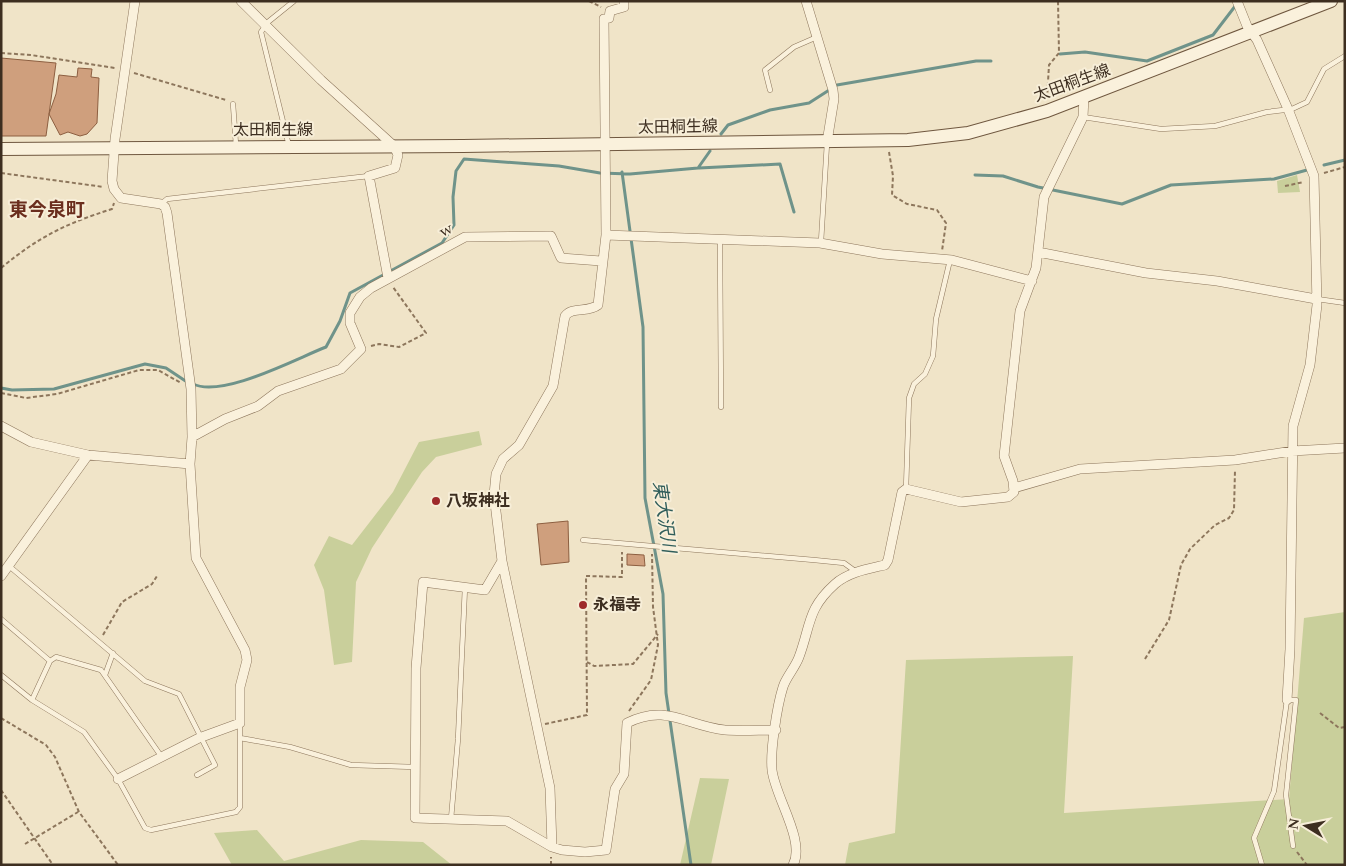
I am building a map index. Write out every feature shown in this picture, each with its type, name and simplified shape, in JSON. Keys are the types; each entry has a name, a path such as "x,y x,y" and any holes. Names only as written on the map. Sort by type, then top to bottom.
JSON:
{"main road":[{"name":"太田桐生線","path":"1,149 827,142 886,140 968,133 1047,111 1331,1"}],"street":[{"path":"118,779 202,737 240,723 240,687 247,660 232,624 196,558 190,464 192,437 191,388 167,214 165,207 161,204 125,199 115,191 115,148 135,1"},
{"path":"241,1 264,25 394,146 398,156 394,168 369,176 387,275"},
{"path":"552,847 550,788 502,561 494,495 496,474 503,459 519,445 540,405 549,395 553,386 565,316 571,311 592,309 598,305 601,261 606,235 604,18 609,18 610,12 624,7 624,1"},
{"path":"806,1 834,99 827,142"},
{"path":"1238,1 1288,109 1314,176 1316,324 1310,365 1295,417 1292,451 1290,649 1287,700"},
{"path":"793,865 796,845 775,786 772,772 783,686 799,658 807,624 816,605 836,583 856,572 885,565 888,560 902,492 906,489 960,502 1008,498 1014,492 1004,456 1020,311 1032,281 1038,252 1046,190 1061,164 1083,117 1084,97"},
{"path":"606,235 720,241 820,243 882,254 945,260 1032,281"},
{"name":"w","path":"361,349 350,323 350,313 360,296 387,275 465,237 551,236 561,258 601,261"},
{"path":"1038,252 1146,273 1212,280 1316,299"},
{"path":"192,437 225,419 258,406 278,391 341,369 361,349"},
{"path":"1,426 31,442 88,456 190,464"},
{"path":"1014,488 1080,469 1235,460 1292,451 1345,448"},
{"path":"1,576 88,456"},
{"path":"502,561 484,590 423,582 416,668 415,818 507,822 552,847 585,852 606,850 615,789 624,774 627,722 641,716 678,716 703,726 726,730 776,730"}],"lane":[{"path":"290,147 260,36 264,25 294,1"},
{"path":"770,90 765,70 794,47 817,37"},
{"path":"1083,117 1161,129 1215,126 1267,112 1288,109 1307,102 1324,69 1345,56"},
{"path":"233,104 236,147"},
{"path":"820,243 827,142"},
{"path":"161,204 167,199 369,176"},
{"path":"720,241 721,406"},
{"path":"906,489 909,398 914,384 926,374 934,356 936,319 945,260"},
{"path":"1316,299 1345,303"},
{"path":"583,540 651,544 844,563 856,572"},
{"path":"9,566 145,681 179,694 215,765 197,775"},
{"path":"451,819 458,739 465,587"},
{"path":"1,619 50,662"},
{"path":"105,675 113,653"},
{"path":"32,700 50,662 56,657 101,670 161,756"},
{"path":"1,675 32,700 84,732 118,779 145,828 151,830 236,812 240,807 240,723"},
{"path":"1262,865 1254,838 1274,790 1287,700 1296,700 1286,795 1293,846"},
{"path":"240,738 290,747 351,765 415,767"}],"path":[{"path":"589,1 610,12"},
{"path":"1047,111 1049,65 1059,53 1058,1"},
{"path":"886,140 893,176 892,195 907,204 937,210 946,223 945,260"},
{"path":"1319,174 1345,167"},
{"path":"1,172 115,191 112,209 74,221 40,238 1,268"},
{"path":"1285,186 1306,182 1310,177"},
{"path":"361,349 379,344 398,347 426,333 387,275"},
{"path":"1,394 26,398 57,394 140,370 158,370 191,388"},
{"path":"1145,659 1169,620 1182,565 1190,549 1215,525 1230,518 1234,510 1235,460"},
{"path":"538,725 587,714 586,576 622,577 622,543"},
{"path":"627,722 631,707 652,680 658,634 653,607 651,544"},
{"path":"98,641 122,602 152,584 157,576"},
{"path":"587,662 594,666 633,664 658,634"},
{"path":"1320,713 1339,728 1345,727"},
{"path":"1,718 46,745 55,757 79,812 118,865"},
{"path":"1,790 53,865"},
{"path":"25,844 79,812"},
{"path":"1293,846 1307,865"}],"green space":[{"path":"1297,175 1300,192 1278,193 1277,181"},
{"path":"479,431 482,445 436,457 422,472 372,548 356,582 352,662 334,665 324,590 314,565 329,536 352,545 393,492 419,442"},
{"path":"1345,612 1345,865 845,865 849,843 895,833 906,660 1073,656 1064,813 1289,799 1304,618"},
{"path":"700,778 729,779 711,865 680,865"},
{"path":"257,830 284,861 361,840 423,842 452,865 232,865 214,833"}],"building":[{"path":"1,58 56,63 46,136 1,136"},
{"path":"78,68 92,69 91,77 99,78 97,123 87,134 80,136 68,132 60,135 49,114 56,94 59,75 77,77"},
{"path":"568,521 569,562 541,565 537,524"},
{"path":"627,554 644,555 645,566 627,565"}],"waterway":[{"path":"1060,54 1085,52 1147,61 1213,35 1236,5"},
{"path":"721,134 728,125 770,110 809,103 837,85 976,61 991,61"},
{"path":"193,384 206,387 240,382 326,347 340,321 350,293 442,243 454,225 453,197 456,171 464,159 559,166 600,173 630,174 698,168 710,151"},
{"path":"1324,165 1345,160"},
{"path":"699,168 780,164 794,212"},
{"path":"975,175 1003,176 1038,187 1122,204 1171,185 1274,179 1307,170"},
{"name":"東大沢川","path":"622,172 643,327 645,498 663,594 666,693 691,865"},
{"path":"1,388 12,390 54,389 145,364 166,368 187,382"}],"place":[{"name":"八坂神社","path":"436,501"},
{"name":"永福寺","path":"583,605"}],"district":[{"name":"東今泉町","path":"47,210"}]}
